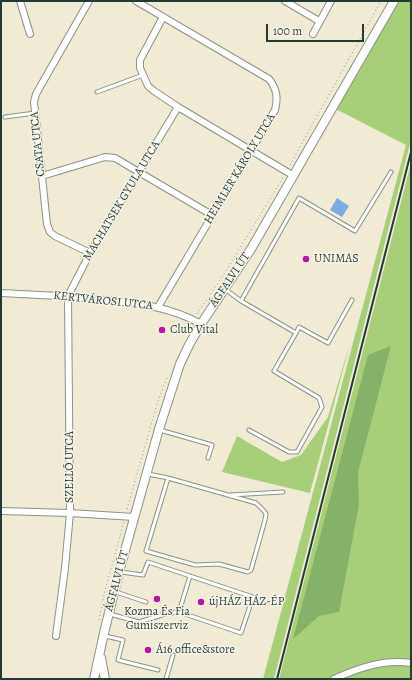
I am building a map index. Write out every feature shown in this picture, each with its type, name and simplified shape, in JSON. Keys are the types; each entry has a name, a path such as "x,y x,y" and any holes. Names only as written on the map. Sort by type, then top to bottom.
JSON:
{"street":[{"path":"20,1 30,34"},
{"name":"CSATA UTCA","path":"89,1 36,94 34,102 47,224 50,232 55,236 90,254"},
{"name":"HEIMLER KÁROLY UTCA","path":"136,1 264,76 274,84 278,101 275,110 252,150 158,307"},
{"path":"285,1 320,21"},
{"path":"312,34 331,1"},
{"name":"ÁGFALVI ÚT","path":"94,679 103,636 134,516 159,429 180,364 201,324 243,263 290,173 394,1"},
{"path":"163,17 140,60 140,68 148,86 178,106 290,173"},
{"name":"MACHATSEK GYULA UTCA","path":"68,296 90,254 178,106"},
{"path":"42,176 105,157 119,160 212,215"},
{"name":"KERTVÁROSI UTCA","path":"1,293 68,296 142,304 158,307 193,319 201,324"},
{"name":"SZELLŐ UTCA","path":"56,636 65,568 70,512 68,296"},
{"path":"1,511 70,512 134,516"},
{"name":"ÁGFALVI ÚT","path":"100,651 105,679"},
{"path":"334,679 354,670 383,663 411,663"}],"lane":[{"path":"97,92 143,75"},
{"path":"5,117 35,113"},
{"path":"241,301 299,198 355,231 391,172"},
{"path":"225,289 241,301 296,333"},
{"path":"249,430 289,452 297,452 322,406 318,398 274,371 299,327 328,343 352,300"},
{"path":"159,429 212,445 208,458"},
{"path":"146,473 168,478 256,503 261,507 266,514 265,520 252,567 248,572 219,564 195,565 146,551 168,478"},
{"path":"226,495 283,492"},
{"path":"109,613 139,622 165,614 178,612 241,633 253,597 148,562 143,575 119,572"},
{"path":"178,612 190,576"},
{"path":"114,592 146,602"},
{"path":"103,636 123,640 118,660 158,670"},
{"path":"166,679 173,655"}],"path":[{"path":"193,319 290,173 315,122 381,1"}],"green space":[{"path":"390,1 411,1 411,140 274,679 263,679 406,145 330,106"},
{"path":"411,163 411,679 279,679"},
{"path":"351,340 310,493 222,472 237,436 282,462 301,455 328,417"},
{"path":"391,346 358,472 359,504 339,612 319,616 293,639 368,355"}],"water":[{"path":"337,198 349,206 342,217 330,210"}],"railway":[{"path":"277,679 411,152"}],"place":[{"name":"UNIMAS","path":"306,259"},
{"name":"Club Vital","path":"162,330"},
{"name":"Kozma És Fia Gumiszerviz","path":"157,599"},
{"name":"újHÁZ HÁZ-ÉP","path":"201,602"},
{"name":"Á16 office&store","path":"148,650"}]}
